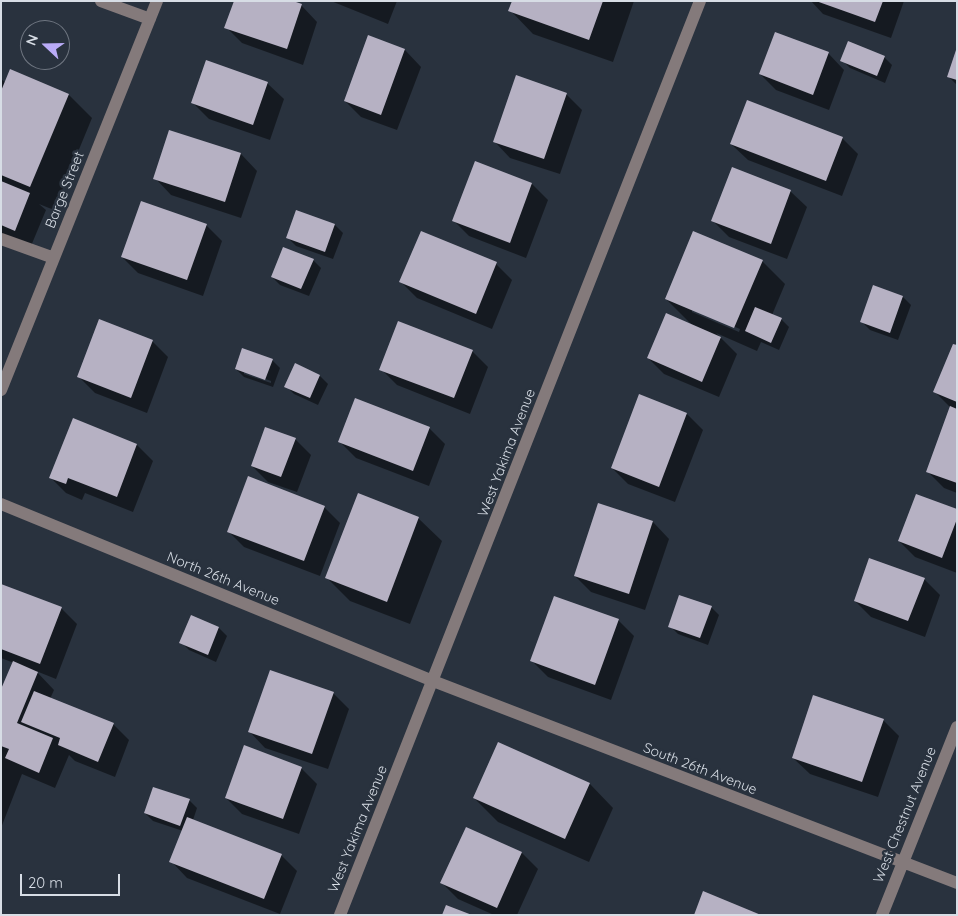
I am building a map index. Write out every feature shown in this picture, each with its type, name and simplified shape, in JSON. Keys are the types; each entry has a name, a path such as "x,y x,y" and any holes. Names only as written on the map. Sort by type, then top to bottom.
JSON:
{"street":[{"path":"101,1 150,19"},
{"name":"Barge Street","path":"1,390 157,1"},
{"name":"West Yakima Avenue","path":"340,915 700,1"},
{"path":"1,239 54,258"},
{"name":"North 26th Avenue","path":"1,504 433,681"},
{"name":"South 26th Avenue","path":"433,681 957,884"},
{"name":"West Chestnut Avenue","path":"882,915 957,727"}],"building":[{"path":"234,1 293,1 302,4 287,49 224,28"},
{"path":"512,1 603,1 589,40 508,11"},
{"path":"816,1 883,1 875,22"},
{"path":"775,32 829,52 813,95 759,74"},
{"path":"368,35 405,49 381,115 344,101"},
{"path":"848,41 885,56 877,76 840,61"},
{"path":"957,50 957,80 947,77"},
{"path":"206,60 268,82 253,125 191,103"},
{"path":"10,69 69,94 30,187 1,175 1,91"},
{"path":"516,75 567,93 544,159 493,142"},
{"path":"747,100 843,137 826,181 730,144"},
{"path":"169,130 241,153 225,202 153,179"},
{"path":"475,161 532,183 510,243 452,221"},
{"path":"732,167 791,190 771,244 711,221"},
{"path":"1,181 30,193 15,231 1,225"},
{"path":"141,201 207,224 187,280 121,257"},
{"path":"296,210 335,224 325,252 286,238"},
{"path":"421,231 497,262 476,314 399,282"},
{"path":"693,231 763,260 734,328 665,299"},
{"path":"283,247 314,259 301,289 271,277"},
{"path":"873,285 903,296 890,333 860,322"},
{"path":"755,307 782,318 771,343 745,331"},
{"path":"666,313 721,337 702,382 647,358"},
{"path":"99,319 153,340 131,398 77,377"},
{"path":"398,321 473,350 454,398 379,370"},
{"path":"953,344 957,345 957,402 933,392"},
{"path":"242,348 273,359 265,380 235,369"},
{"path":"295,363 320,375 310,398 284,387"},
{"path":"639,394 687,413 659,487 611,468"},
{"path":"355,398 430,427 413,471 338,442"},
{"path":"950,406 957,409 957,483 926,472"},
{"path":"73,418 137,444 117,497 68,478 66,484 49,478"},
{"path":"265,427 296,438 281,477 251,466"},
{"path":"248,476 325,506 304,561 227,532"},
{"path":"358,493 419,517 387,602 325,578"},
{"path":"916,494 957,509 957,519 942,558 898,541"},
{"path":"598,503 653,521 629,594 574,576"},
{"path":"869,558 925,578 908,621 854,601"},
{"path":"1,584 62,607 40,664 1,649"},
{"path":"679,595 712,606 700,638 668,627"},
{"path":"554,596 619,619 595,685 530,661"},
{"path":"191,615 219,627 208,655 179,643"},
{"path":"13,661 38,672 17,723 53,738 39,773 5,758 9,749 1,746 1,689"},
{"path":"270,670 334,692 312,754 248,732"},
{"path":"34,691 114,723 98,762 58,745 60,738 21,722"},
{"path":"813,695 884,719 862,782 792,758"},
{"path":"498,742 590,783 565,839 473,798"},
{"path":"244,745 302,767 283,819 225,798"},
{"path":"153,787 190,799 180,826 144,813"},
{"path":"187,817 282,854 264,899 169,862"},
{"path":"466,827 522,852 497,908 440,883"},
{"path":"703,891 761,915 694,915"},
{"path":"446,905 472,915 442,915"}]}
